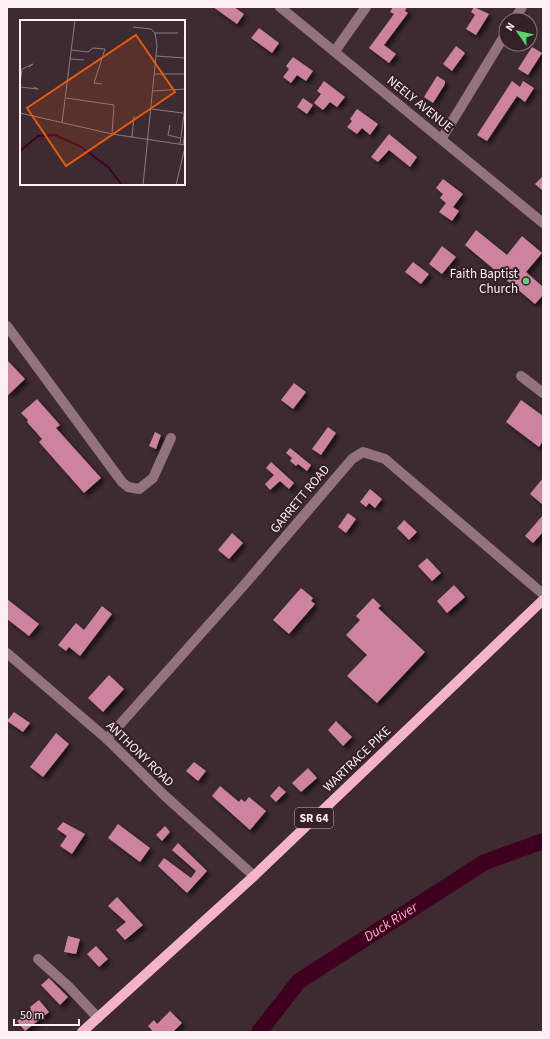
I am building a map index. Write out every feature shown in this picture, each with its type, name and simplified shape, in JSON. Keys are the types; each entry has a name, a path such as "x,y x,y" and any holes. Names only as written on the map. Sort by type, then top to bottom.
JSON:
{"main road":[{"name":"WARTRACE PIKE","path":"82,1032 254,876 543,600"}],"street":[{"name":"NEELY AVENUE","path":"280,7 442,138 543,223"},
{"path":"335,51 366,7"},
{"path":"442,138 498,46"},
{"path":"7,326 122,482 128,487 139,489 154,478 171,438"},
{"path":"522,376 543,393"},
{"name":"GARRETT ROAD","path":"107,739 245,584 352,459 362,452 385,460 543,594"},
{"name":"ANTHONY ROAD","path":"7,653 107,739 165,796 254,876"},
{"path":"38,959 69,987 98,1018"}],"building":[{"path":"213,7 234,7 244,14 237,24"},
{"path":"393,7 407,7 405,11 408,13 384,45 396,54 389,63 369,48 394,14 390,12"},
{"path":"474,7 489,14 476,35 466,29 475,15 471,12"},
{"path":"259,28 279,43 272,53 251,38"},
{"path":"456,46 465,53 452,71 443,64"},
{"path":"538,51 542,53 528,75 518,69 529,52 538,52"},
{"path":"293,57 313,71 306,81 297,75 291,83 283,77 289,69 286,66"},
{"path":"437,76 445,81 445,84 433,103 424,97"},
{"path":"324,81 345,97 337,107 330,102 323,110 314,103 321,94 317,91"},
{"path":"512,81 520,87 523,81 534,88 525,102 517,96 487,141 477,135"},
{"path":"303,98 313,105 307,114 297,107"},
{"path":"357,109 378,124 370,135 362,128 357,134 347,127 352,121 350,119"},
{"path":"389,134 417,157 410,167 389,150 378,162 371,157"},
{"path":"543,176 543,191 535,184"},
{"path":"443,179 463,194 453,207 459,211 452,221 439,212 446,203 440,198 443,194 436,188"},
{"path":"476,230 507,255 522,236 542,253 526,272 543,287 543,295 535,304 465,245"},
{"path":"442,246 456,257 442,274 429,264"},
{"path":"413,262 429,274 421,284 405,272"},
{"path":"7,360 25,379 7,396"},
{"path":"294,383 306,392 293,409 281,400"},
{"path":"37,399 60,425 56,428 101,478 84,493 39,442 42,439 21,413"},
{"path":"521,400 543,416 543,441 539,447 506,422"},
{"path":"328,427 336,433 321,455 312,449"},
{"path":"155,432 161,435 156,449 149,446"},
{"path":"290,448 311,465 307,471 298,464 296,466 290,461 292,458 286,453"},
{"path":"271,462 294,483 289,489 280,481 270,490 265,484 274,475 266,468"},
{"path":"543,478 543,505 530,494"},
{"path":"370,489 382,499 375,508 369,503 366,507 360,502"},
{"path":"348,513 356,519 346,533 338,527"},
{"path":"543,515 543,532 533,543 525,536"},
{"path":"404,520 417,532 409,540 397,528"},
{"path":"232,533 243,543 229,559 218,550"},
{"path":"427,558 441,573 432,581 418,566"},
{"path":"454,585 465,597 447,613 437,601"},
{"path":"301,588 313,598 311,601 315,604 289,634 273,620"},
{"path":"373,598 381,606 378,608 425,652 377,703 347,676 367,655 346,635 360,620 356,616"},
{"path":"7,599 39,624 29,636 7,619"},
{"path":"102,606 112,614 80,656 69,647 66,651 58,645 76,623 84,630"},
{"path":"109,675 124,689 103,712 88,698"},
{"path":"14,712 30,723 23,732 7,721"},
{"path":"336,721 352,737 343,746 328,730"},
{"path":"56,733 69,744 43,777 30,767"},
{"path":"194,762 206,771 198,781 186,771"},
{"path":"308,768 317,778 301,792 292,783"},
{"path":"220,786 239,802 241,799 245,802 249,797 266,811 250,830 212,796"},
{"path":"279,786 286,792 276,802 270,796"},
{"path":"63,822 85,834 72,854 60,846 67,836 57,829"},
{"path":"118,824 150,848 140,862 108,838"},
{"path":"165,826 170,832 162,841 156,835"},
{"path":"178,843 207,871 187,893 158,866 164,858 191,878 196,871 172,850"},
{"path":"117,897 143,925 125,940 116,930 126,922 108,906"},
{"path":"68,936 80,939 76,954 64,952"},
{"path":"96,946 108,959 99,967 87,954"},
{"path":"49,978 68,997 60,1005 41,985"},
{"path":"39,1000 49,1012 25,1031 17,1021 31,1010 30,1007"},
{"path":"170,1011 182,1023 173,1032 150,1032 152,1030 148,1026 154,1020 157,1024"}],"waterway":[{"name":"Duck River","path":"259,1032 299,981 485,862 543,841"}],"place":[{"name":"Faith Baptist Church","path":"526,281"}]}
